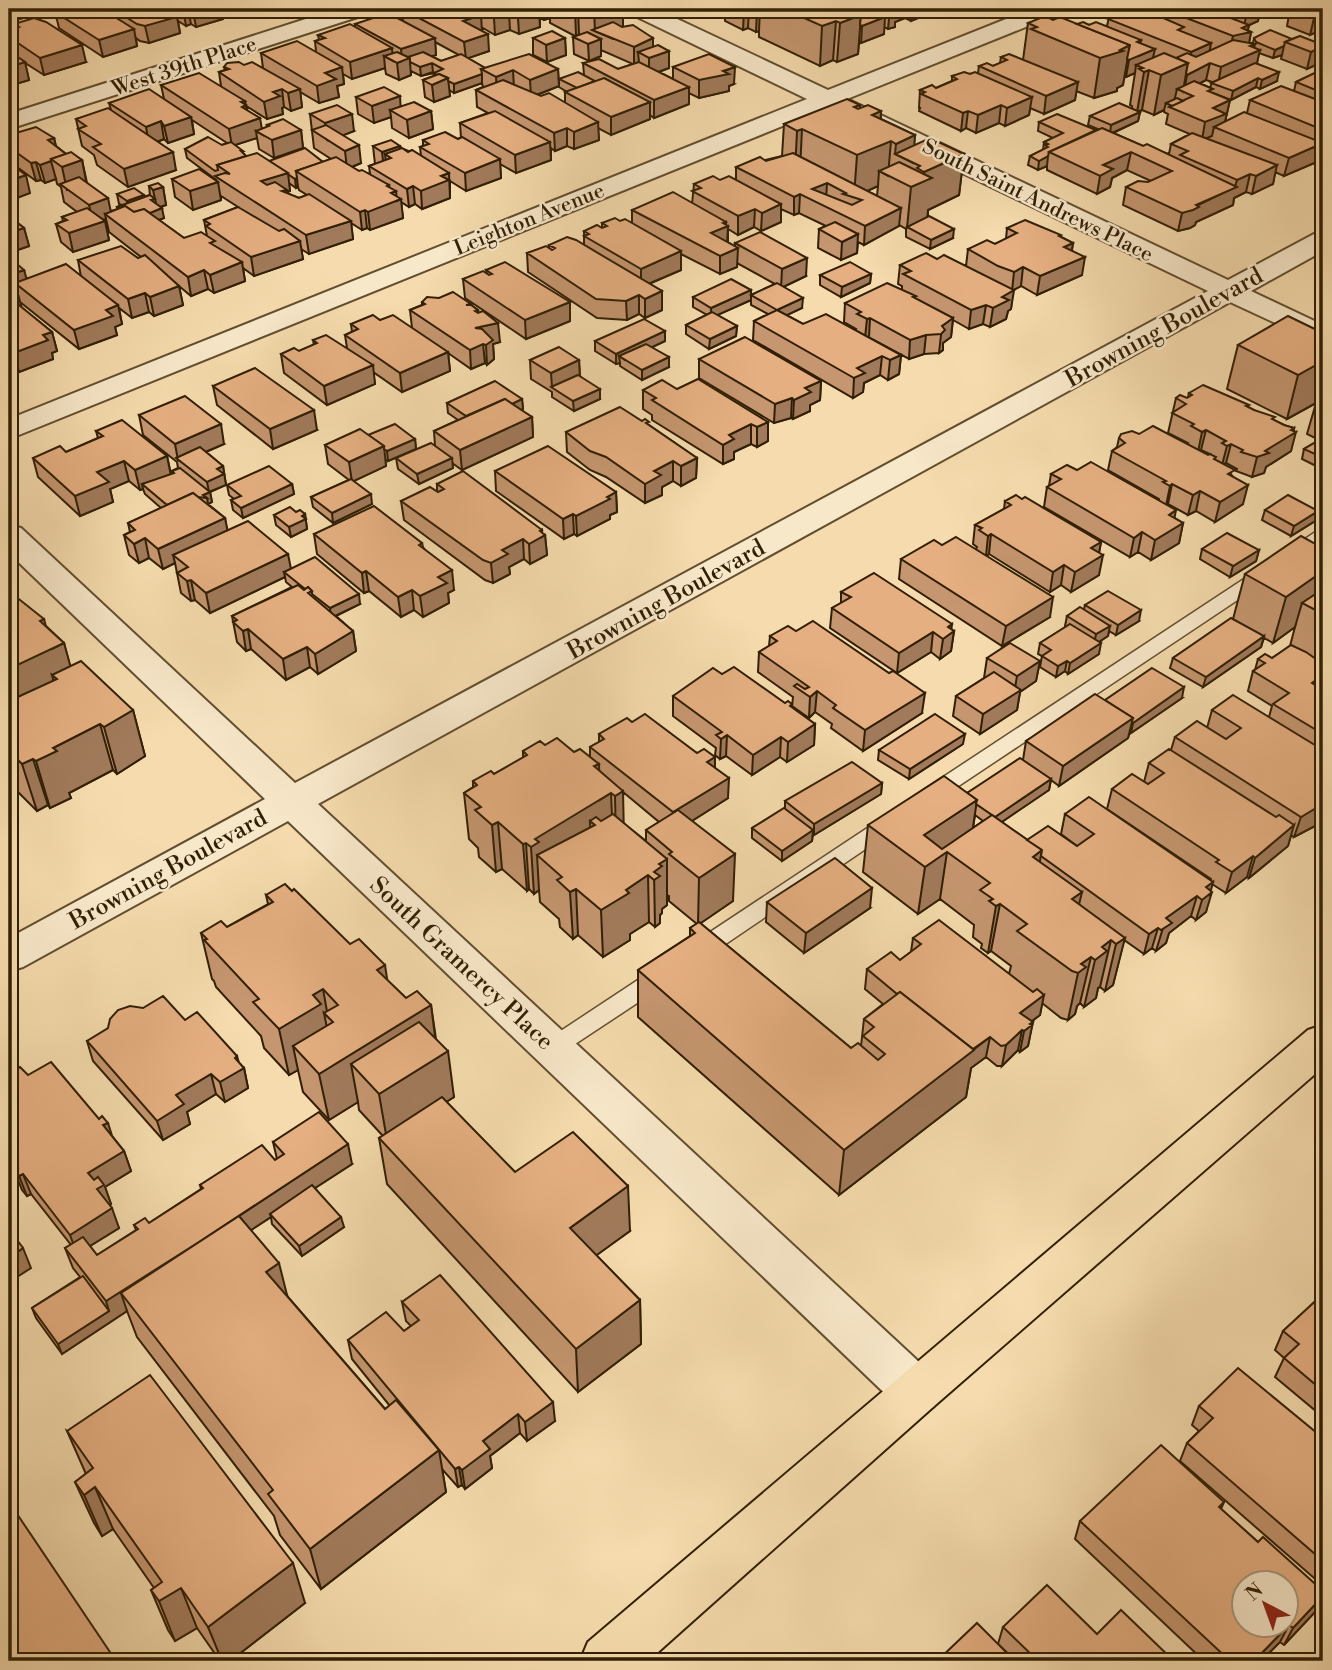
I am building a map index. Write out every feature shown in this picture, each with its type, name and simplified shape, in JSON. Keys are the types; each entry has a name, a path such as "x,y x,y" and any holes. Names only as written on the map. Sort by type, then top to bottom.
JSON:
{"main road":[{"path":"607,1661 916,1391 1323,1042"}],"street":[{"name":"West 39th Place","path":"9,122 359,9"},
{"name":"South Saint Andrews Place","path":"639,9 1323,336"},
{"name":"Leighton Avenue","path":"9,430 1050,9"},
{"name":"Browning Boulevard","path":"9,956 1323,240"},
{"name":"South Gramercy Place","path":"9,535 916,1391"}],"lane":[{"path":"552,1048 1323,535"},
{"path":"703,948 725,966"}],"building":[{"path":"65,9 102,9 134,29 99,40 55,12"},
{"path":"113,9 168,9 177,17 145,26"},
{"path":"402,9 467,9 481,15 463,21 488,34 464,42"},
{"path":"477,9 539,10 518,18 509,13 494,18"},
{"path":"784,9 847,9 861,15 822,26"},
{"path":"847,9 866,9 885,17 862,26 861,15"},
{"path":"1120,9 1143,9 1184,27 1178,30 1211,43 1191,52 1108,19 1116,15 1110,13"},
{"path":"1163,9 1222,9 1218,11 1249,25 1242,28 1251,32 1233,36"},
{"path":"1290,9 1315,9 1323,14 1314,18"},
{"path":"388,13 435,38 401,49 355,24"},
{"path":"1045,16 1053,20 1060,17 1130,45 1120,50 1123,51 1100,58 1031,29 1037,27 1028,23"},
{"path":"34,18 46,22 82,45 40,58 9,37 9,30 19,27 14,24"},
{"path":"613,22 622,27 633,25 653,38 634,47 592,30"},
{"path":"1083,22 1089,25 1096,22 1141,40 1137,42 1155,49 1129,60 1130,45 1077,24"},
{"path":"350,24 392,48 350,62 315,41 325,38 318,35"},
{"path":"1270,30 1292,39 1275,50 1256,42 1254,38"},
{"path":"552,31 565,38 546,45 533,38"},
{"path":"587,32 601,39 588,44 573,37"},
{"path":"1300,36 1323,46 1311,52 1285,42"},
{"path":"1233,40 1255,44 1250,46 1260,50 1221,67 1210,63 1187,75 1188,63 1176,58 1187,53 1196,57"},
{"path":"297,41 342,67 325,73 336,79 317,86 261,53"},
{"path":"658,45 669,51 649,58 638,52"},
{"path":"9,51 25,62 9,67"},
{"path":"397,52 410,58 397,63 384,56"},
{"path":"423,52 441,61 461,54 485,68 481,69 482,74 454,84 448,81 448,78 434,73 443,69 432,63 420,67 410,62 408,57"},
{"path":"1164,53 1188,63 1161,75 1149,70 1144,72 1139,69 1143,68 1136,65"},
{"path":"529,54 558,69 530,80 513,70 496,77 481,69"},
{"path":"709,54 735,67 723,71 729,74 699,80 673,67"},
{"path":"1009,54 1078,82 1046,96 979,66 987,63 993,66 1007,60 1001,57"},
{"path":"599,59 618,69 639,62 689,87 654,100 583,63"},
{"path":"239,62 244,65 252,62 300,89 288,93 282,89 273,92 280,96 264,102 219,72 229,69 224,67 227,63"},
{"path":"1255,63 1279,72 1262,80 1258,78 1233,91 1211,83"},
{"path":"1323,69 1323,93 1296,82"},
{"path":"578,72 595,81 577,88 559,79"},
{"path":"975,72 1032,97 1007,108 1001,105 978,115 968,111 963,113 921,94 925,92 920,90 932,85 936,88 957,79 952,76"},
{"path":"199,73 245,101 241,102 246,105 242,107 260,118 229,129 161,85"},
{"path":"439,74 448,78 432,85 423,80"},
{"path":"604,78 650,102 611,117 565,92"},
{"path":"503,80 541,96 549,93 598,122 574,132 567,128 554,133 476,90"},
{"path":"1194,81 1213,89 1208,91 1230,100 1213,108 1226,114 1205,122 1169,107 1193,96 1177,89"},
{"path":"1281,86 1323,102 1323,130 1250,100"},
{"path":"384,87 400,96 372,106 356,97"},
{"path":"149,89 191,117 164,126 161,121 146,127 109,103"},
{"path":"1177,98 1183,101 1172,106 1166,103"},
{"path":"847,99 860,105 854,107 858,109 868,105 881,111 872,115 915,135 896,144 891,141 857,155 802,129 797,131 784,124"},
{"path":"414,102 431,111 407,120 390,110"},
{"path":"1119,103 1140,112 1111,125 1090,116"},
{"path":"337,105 352,114 325,123 310,114"},
{"path":"108,108 173,152 124,169 93,147 101,144 78,129 86,126 76,119"},
{"path":"495,111 550,142 515,155 460,123"},
{"path":"1244,112 1323,143 1289,158 1214,127"},
{"path":"1057,114 1096,130 1049,152 1048,156 1039,161 1030,156 1048,147 1044,142 1063,133 1039,122"},
{"path":"283,119 301,130 272,140 256,131 269,126 267,125"},
{"path":"326,125 359,145 345,151 312,130"},
{"path":"36,127 54,138 48,140 66,154 40,165 31,163 9,147 9,135"},
{"path":"1102,128 1143,146 1147,144 1237,187 1182,213 1126,187 1138,181 1148,182 1172,171 1131,152 1103,165 1113,169 1100,176 1049,152"},
{"path":"445,132 458,139 462,137 500,159 465,173 420,147 429,144 423,140"},
{"path":"1192,133 1277,165 1256,176 1250,174 1237,180 1180,155 1188,151 1171,144"},
{"path":"208,137 222,145 231,142 246,156 217,165 218,170 215,171 185,149"},
{"path":"930,138 964,154 924,172 917,168 920,166 895,154"},
{"path":"391,140 400,146 382,152 373,146"},
{"path":"305,148 323,162 296,171 295,179 269,161"},
{"path":"402,148 408,152 412,150 449,173 441,176 449,180 421,191 413,186 407,189 369,166 391,158 385,154"},
{"path":"71,152 82,160 62,167 51,159"},
{"path":"257,153 288,173 261,181 267,185 275,182 287,190 282,191 299,198 309,194 351,221 306,235 215,176 230,174 217,165"},
{"path":"793,153 901,208 865,226 800,194 794,197 736,167 760,157 766,161","holes":["827,183 846,193 843,194 862,200 852,205 812,189"]},
{"path":"336,157 389,185 387,186 396,191 391,193 401,199 368,212 360,212 296,171"},
{"path":"899,162 932,178 911,187 879,171"},
{"path":"9,163 26,175 9,181"},
{"path":"199,169 218,182 190,191 172,179"},
{"path":"713,176 720,180 729,176 781,204 762,213 755,209 738,216 692,191 701,188 694,184"},
{"path":"79,177 108,198 89,205 60,184"},
{"path":"158,183 163,187 153,190 149,186"},
{"path":"134,188 144,195 127,201 117,194"},
{"path":"673,192 726,222 723,223 728,226 711,233 738,248 720,256 632,210"},
{"path":"150,195 155,199 151,200 162,208 150,213 144,209 134,212 125,206 119,209 117,207"},
{"path":"125,206 134,212 144,209 184,238 201,232 215,241 210,243 242,262 210,275 204,270 188,277 105,214"},
{"path":"238,207 279,231 284,229 300,241 251,257 206,226 210,224 204,220"},
{"path":"87,208 105,221 69,233 56,224 67,220 62,217"},
{"path":"9,216 24,228 9,233"},
{"path":"929,216 954,229 931,240 907,227"},
{"path":"615,218 620,221 625,219 681,251 641,269 584,236 589,234 584,231 597,225 602,228 607,226 602,223"},
{"path":"1025,220 1061,235 1059,236 1073,243 1064,247 1085,257 1040,276 1023,267 1014,272 998,266 968,249 987,240 995,244 1017,233 1007,228"},
{"path":"835,222 858,234 842,242 819,229"},
{"path":"760,232 807,258 782,269 735,243"},
{"path":"567,237 662,291 645,299 639,295 626,301 596,299 527,253 546,246 552,250 555,248 549,245"},
{"path":"121,246 138,258 145,255 179,286 150,297 145,293 128,299 78,260"},
{"path":"926,253 937,259 944,255 1014,290 1002,297 1009,300 993,308 986,305 971,310 903,274 911,271 900,265"},
{"path":"505,262 570,302 525,320 463,279 483,271 492,274 486,270"},
{"path":"850,262 871,274 842,287 820,275"},
{"path":"17,264 24,270 9,275 9,267"},
{"path":"66,264 118,305 106,310 113,316 74,330 15,283"},
{"path":"731,279 751,290 711,308 693,297"},
{"path":"9,283 17,290 9,293"},
{"path":"777,283 803,298 777,310 751,295"},
{"path":"887,283 916,296 913,297 953,318 942,326 945,330 941,334 910,340 870,318 857,314 861,312 845,303"},
{"path":"453,292 471,304 466,305 471,305 478,313 483,311 498,323 475,328 482,329 493,340 470,350 410,310 425,304 422,302 427,297 439,298"},
{"path":"14,301 52,332 43,335 48,340 14,353 9,349 9,303"},
{"path":"777,310 803,324 826,314 901,355 890,360 882,356 857,368 865,373 854,378 754,321"},
{"path":"712,312 737,326 710,339 686,325"},
{"path":"373,315 380,320 393,315 448,352 400,373 345,335 358,329 351,324"},
{"path":"1288,316 1323,333 1323,361 1298,375 1238,345"},
{"path":"644,319 665,331 616,354 595,341"},
{"path":"326,335 373,365 324,386 281,354 294,348 299,351 317,343 313,340"},
{"path":"745,337 821,381 805,388 811,392 794,400 792,398 775,404 699,359"},
{"path":"646,344 669,357 642,370 619,356"},
{"path":"559,347 579,360 551,373 530,360"},
{"path":"255,368 314,410 270,429 213,386"},
{"path":"578,375 600,389 573,401 551,387"},
{"path":"698,379 768,422 757,427 751,424 729,435 734,439 723,445 652,400 656,398 643,390 662,380 677,389"},
{"path":"495,381 522,399 512,404 505,399 466,416 447,403"},
{"path":"1203,385 1249,405 1246,406 1254,410 1275,417 1272,419 1294,428 1291,430 1296,432 1265,451 1269,453 1257,457 1241,452 1243,450 1231,444 1227,446 1222,443 1226,441 1206,430 1202,432 1191,426 1194,424 1172,413 1186,404 1176,398 1180,395 1187,398 1192,395 1189,393"},
{"path":"185,396 221,424 175,444 139,415"},
{"path":"505,399 532,417 460,450 434,431"},
{"path":"620,407 642,421 645,419 649,422 646,423 697,458 681,466 673,461 654,471 661,475 645,484 606,457 590,451 566,432"},
{"path":"122,420 167,456 135,470 124,461 97,472 109,482 75,496 33,458 60,446 66,452 103,436 96,431"},
{"path":"395,424 415,439 387,451 368,435"},
{"path":"1153,426 1216,457 1214,459 1235,470 1228,474 1248,485 1220,502 1200,491 1193,495 1172,484 1170,486 1163,482 1166,481 1112,451 1125,443 1119,438 1121,434 1132,431 1139,434"},
{"path":"360,429 384,446 349,462 325,445"},
{"path":"1316,442 1323,446 1321,457 1304,449"},
{"path":"431,443 452,458 417,474 396,458"},
{"path":"548,446 616,492 607,497 610,499 576,516 573,514 563,519 495,471"},
{"path":"200,447 223,466 217,469 224,474 207,482 176,458"},
{"path":"1091,462 1176,510 1169,515 1183,523 1155,540 1142,532 1134,538 1047,487 1061,479 1051,474 1067,465 1077,470"},
{"path":"269,466 292,484 241,508 231,500 241,496 227,485"},
{"path":"180,468 210,492 203,495 207,498 193,493 167,505 142,484 174,473 172,471"},
{"path":"463,471 545,535 529,544 523,539 502,550 508,554 491,563 401,501 430,487 438,492 444,489 437,484"},
{"path":"351,479 371,494 332,513 311,497"},
{"path":"193,493 225,518 158,549 145,538 134,544 124,535 135,530 128,523"},
{"path":"1016,495 1022,499 1025,497 1101,542 1091,548 1103,555 1075,572 1064,565 1053,572 991,534 988,536 979,530 982,528 975,525 1011,505 1005,501"},
{"path":"1288,495 1318,511 1294,526 1265,510"},
{"path":"374,506 452,570 438,577 447,583 420,596 412,590 398,597 366,571 362,573 314,534"},
{"path":"290,507 296,512 300,510 306,519 289,527 274,515"},
{"path":"248,521 288,554 206,593 191,580 187,581 177,573 188,567 173,555"},
{"path":"1227,533 1259,550 1233,566 1202,549"},
{"path":"1301,536 1323,548 1323,571 1286,597 1245,574"},
{"path":"956,537 1053,597 1006,626 901,559 934,540 942,545"},
{"path":"315,557 359,594 330,608 312,594 308,587 305,589 284,572"},
{"path":"874,573 952,624 948,627 954,631 943,639 933,632 899,653 832,608 851,597 841,592"},
{"path":"298,585 304,590 308,587 312,591 308,593 353,631 315,654 307,647 283,659 248,629 243,631 233,622 237,620 232,616"},
{"path":"1323,589 1323,614 1302,603"},
{"path":"1108,591 1141,610 1118,625 1085,605"},
{"path":"15,596 44,619 40,621 64,643 9,669 9,599"},
{"path":"1080,607 1110,626 1096,634 1067,616"},
{"path":"1231,618 1264,636 1206,677 1173,658"},
{"path":"813,621 889,673 893,671 925,693 865,730 833,708 836,705 817,691 810,697 794,686 797,684 805,689 809,687 759,652 777,641 770,636 788,626 796,631"},
{"path":"1070,624 1101,643 1070,663 1067,661 1058,666 1042,656 1051,650 1040,643"},
{"path":"1010,643 1040,661 1017,676 987,658"},
{"path":"1291,645 1323,664 1323,675 1312,683 1323,690 1323,734 1273,704 1289,693 1253,671 1265,663 1258,659 1265,654 1272,658"},
{"path":"81,661 133,710 104,727 100,724 53,748 57,751 22,764 9,751 9,701 57,679 52,675"},
{"path":"734,667 785,703 788,701 792,704 790,706 815,724 788,742 781,737 753,755 727,735 721,739 716,735 722,732 673,696 713,668 722,674"},
{"path":"1152,668 1184,687 1133,723 1133,718 1105,700"},
{"path":"994,672 1021,690 983,714 956,696"},
{"path":"1095,694 1133,718 1063,766 1026,741"},
{"path":"1233,695 1323,750 1323,798 1317,803 1321,805 1301,817 1175,737 1197,721 1226,739 1241,728 1212,710"},
{"path":"645,714 697,753 704,749 715,757 707,762 729,778 673,812 590,747 604,739 599,734 627,718 632,722"},
{"path":"935,714 965,734 910,769 879,750"},
{"path":"557,738 574,752 580,749 599,764 594,766 623,791 615,796 611,793 535,839 539,842 531,847 523,844 498,822 492,825 475,810 481,807 464,793 477,785 473,781 491,771 494,774 527,755 523,751 540,741 545,745"},
{"path":"1169,749 1276,817 1279,815 1294,825 1255,858 1253,856 1232,872 1216,862 1219,860 1112,789 1132,774 1148,784 1164,773 1149,763"},
{"path":"1020,758 1051,779 995,817 976,804 977,800 967,793"},
{"path":"852,762 882,783 814,824 785,801"},
{"path":"944,776 977,800 924,835 942,849 992,815 1042,850 1033,857 1082,892 1072,899 1125,938 1116,944 1111,940 1102,947 1107,951 1095,960 1091,957 1081,964 1086,967 1078,973 1072,971 1017,931 1027,924 1000,904 996,906 989,901 993,899 980,890 990,883 947,852 925,867 868,825"},
{"path":"1089,797 1213,882 1206,887 1212,892 1202,900 1197,896 1166,918 1172,923 1149,934 1041,856 1042,850 1027,840 1048,826 1077,846 1094,834 1065,814"},
{"path":"784,808 813,830 782,851 752,828"},
{"path":"678,810 735,854 699,878 669,854 672,852 646,830"},
{"path":"613,814 667,859 659,864 662,866 654,872 660,876 654,880 648,875 626,890 629,893 601,910 576,889 570,892 557,880 562,877 537,855 595,825 590,821 596,817 601,821"},
{"path":"835,858 872,888 806,933 767,902"},
{"path":"285,884 292,891 294,889 350,944 359,939 385,965 377,970 406,998 417,991 431,1005 319,1074 293,1046 333,1022 324,1013 338,1005 323,989 313,995 321,1004 279,1029 253,1002 259,999 204,940 207,939 201,933 221,921 227,927 273,902 266,895"},
{"path":"939,920 1033,992 1037,989 1044,995 1020,1013 1033,1022 1030,1024 1032,1025 1022,1030 1006,1045 1001,1046 990,1037 973,1049 867,969 891,952 900,960 921,944 913,938"},
{"path":"699,922 851,1048 858,1043 878,1060 885,1054 863,1036 874,1027 864,1019 900,992 974,1050 844,1150 638,970 695,933 690,928"},
{"path":"163,996 185,1020 197,1012 237,1056 235,1058 244,1068 220,1082 211,1074 176,1095 184,1104 157,1121 87,1041 108,1028 110,1019 118,1010 130,1006 143,1008"},
{"path":"419,1022 448,1051 379,1094 351,1064"},
{"path":"51,1062 99,1119 102,1116 108,1123 103,1125 124,1151 88,1173 94,1180 98,1177 104,1185 97,1189 112,1208 70,1235 23,1174 19,1176 15,1170 18,1168 9,1155 9,1073 20,1067 28,1075"},
{"path":"442,1097 515,1172 573,1132 628,1186 570,1228 640,1300 576,1349 379,1138"},
{"path":"319,1112 348,1144 106,1301 65,1248 83,1237 97,1255 138,1229 134,1225 145,1218 149,1223 203,1188 200,1185 262,1145 275,1160 284,1154 273,1142"},
{"path":"312,1185 341,1217 299,1246 270,1214"},
{"path":"239,1216 279,1263 266,1272 385,1409 396,1400 439,1450 310,1549 268,1494 273,1490 121,1293"},
{"path":"9,1229 23,1248 9,1258"},
{"path":"440,1275 553,1402 525,1422 518,1414 483,1441 490,1449 462,1470 459,1467 455,1469 348,1340 386,1312 404,1331 419,1320 402,1302"},
{"path":"83,1276 109,1311 58,1344 32,1308"},
{"path":"1323,1294 1323,1391 1284,1358 1299,1344 1283,1331"},
{"path":"1238,1368 1323,1438 1323,1561 1187,1443 1213,1418 1199,1406"},
{"path":"150,1375 293,1563 208,1627 181,1588 159,1601 151,1590 162,1582 95,1487 84,1495 75,1482 93,1468 67,1431"},
{"path":"1161,1445 1224,1502 1219,1507 1258,1542 1263,1537 1297,1568 1230,1568 1230,1638 1276,1638 1254,1661 1230,1661 1080,1521"},
{"path":"9,1502 116,1661 9,1661"},
{"path":"1300,1570 1323,1591 1323,1596 1300,1621"},
{"path":"1047,1585 1097,1634 1121,1610 1174,1661 1038,1661 1003,1627"},
{"path":"977,1623 1015,1661 937,1661"}]}
